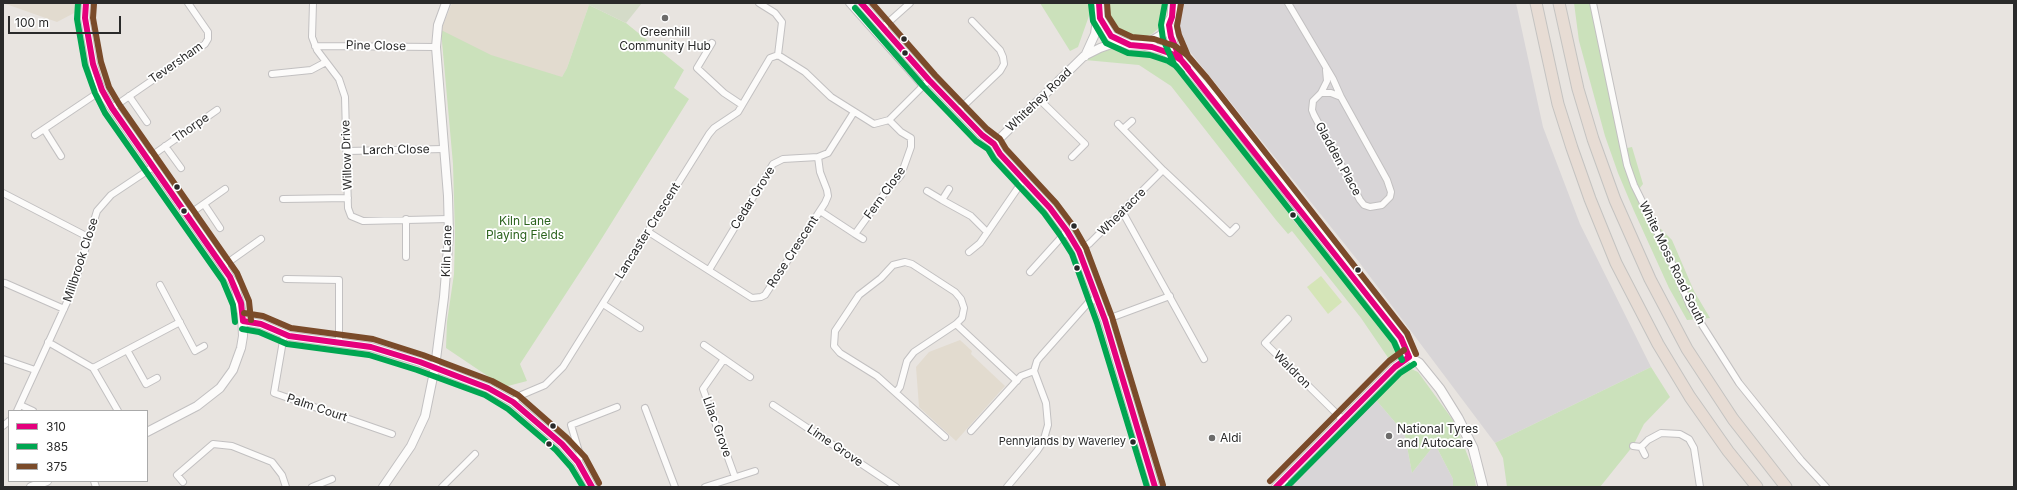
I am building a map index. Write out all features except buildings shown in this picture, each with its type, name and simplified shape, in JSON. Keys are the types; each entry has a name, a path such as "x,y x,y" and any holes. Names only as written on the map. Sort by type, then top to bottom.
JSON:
{"highway":[{"path":"1536,3 1558,104 1590,199 1616,263 1658,344 1690,397 1728,451 1757,487"},
{"path":"1559,3 1578,89 1597,152 1618,207 1650,280 1687,349 1729,412 1786,487"}],"main road":[{"path":"1142,45 1162,35 1169,25 1174,5"},
{"path":"1099,6 1104,28 1111,36 1130,45 1142,45 1163,50 1180,60"},
{"path":"1169,25 1174,49 1180,60 1217,102 1401,338 1409,357 1419,363 1430,376 1458,418 1473,448 1484,487"}],"street":[{"path":"86,3 85,18 92,60 102,90 112,108 147,159 223,266 238,295 243,321 243,336 238,360 220,388 197,406 148,431"},
{"name":"Teversham","path":"112,108 207,41 206,29 188,3"},
{"name":"Willow Drive","path":"313,3 312,37 315,46 340,80 345,97 349,213 358,220 449,219"},
{"name":"Kiln Lane","path":"387,485 412,446 425,416 435,367 447,277 449,219 436,47 438,25 446,3"},
{"path":"759,3 775,13 782,22 778,55 801,69 825,93 874,124 889,120 926,83"},
{"path":"849,3 926,83 959,110 982,135 994,144 1000,154 1050,208 1067,231 1078,252 1105,320 1154,487"},
{"path":"861,3 926,83"},
{"path":"882,28 910,3"},
{"name":"Gladden Place","path":"1288,3 1333,79 1341,97 1390,186 1390,197 1382,205 1370,207 1360,200 1314,115 1312,110 1313,101 1321,93 1327,81 1326,69"},
{"name":"White Moss Road South","path":"1593,3 1627,165 1634,185 1663,243 1690,306 1739,383 1801,460 1826,487"},
{"path":"1084,56 1095,34 1099,6"},
{"path":"959,110 1000,71 1004,64 1000,50 972,21"},
{"path":"1084,56 1100,48 1120,41"},
{"path":"712,43 697,68 724,92 742,105"},
{"name":"Pine Close","path":"315,46 436,47"},
{"name":"Lancaster Crescent","path":"513,402 519,396 545,385 557,374 712,131 733,116 742,105 770,58 778,55"},
{"name":"Whitehey Road","path":"994,144 1084,56"},
{"path":"272,74 310,70 326,62"},
{"path":"35,135 102,90"},
{"path":"1321,93 1331,93 1341,97"},
{"path":"129,96 147,122"},
{"path":"1040,100 1085,144 1072,157"},
{"name":"Thorpe","path":"147,159 217,110"},
{"path":"818,157 824,156 828,153 854,112"},
{"name":"Fern Close","path":"855,234 884,194 901,175 907,163 911,148 911,138 901,132 889,120"},
{"path":"1123,129 1132,121"},
{"path":"1118,124 1163,170 1230,232 1236,227"},
{"path":"44,129 61,156"},
{"name":"Thorpe","path":"165,146 181,168"},
{"name":"Larch Close","path":"347,151 444,149"},
{"name":"Rose Crescent","path":"647,231 752,298 761,298 820,211 828,196 820,172 818,157"},
{"name":"Cedar Grove","path":"709,270 773,164 783,159 818,157"},
{"name":"Millbrook Close","path":"28,410 18,408 73,289 97,211 111,195 153,167"},
{"name":"Wheatacre","path":"1078,252 1090,243 1163,170"},
{"path":"969,252 980,243 1024,179"},
{"path":"188,215 225,189"},
{"path":"942,200 949,189"},
{"path":"927,191 971,216 988,232"},
{"path":"3,193 88,237"},
{"path":"283,198 348,198"},
{"path":"204,204 220,228"},
{"path":"820,211 863,239"},
{"path":"1122,211 1204,359"},
{"path":"406,219 406,257"},
{"path":"1030,272 1067,231"},
{"path":"223,266 261,239"},
{"path":"896,392 900,387 906,365 914,352 956,324 962,318 964,308 961,299 955,292 912,264 905,262 893,265 877,282 859,295 836,331 834,346 840,353 877,376 946,438"},
{"path":"286,279 339,280 339,343"},
{"name":"Millbrook Close","path":"5,284 64,309"},
{"path":"160,286 195,351 204,346"},
{"path":"1105,320 1170,296"},
{"path":"1007,487 1043,442 1048,425 1046,403 1034,371 1037,361 1088,303 1097,298"},
{"path":"603,304 640,328"},
{"name":"Waldron","path":"1288,319 1265,343 1343,420"},
{"path":"243,321 261,324 284,335 371,347 435,367 488,388 513,402 562,444 578,462 592,487"},
{"path":"93,368 180,322"},
{"path":"956,324 1017,381"},
{"name":"Palm Court","path":"284,335 274,393 392,434"},
{"path":"48,342 93,368 117,410"},
{"path":"704,345 750,377"},
{"path":"127,350 146,384 157,378"},
{"path":"1276,487 1396,367 1409,357"},
{"path":"3,359 35,370"},
{"name":"Lilac Grove","path":"724,359 703,389 735,477"},
{"path":"971,431 1021,376 1034,371"},
{"name":"Lime Grove","path":"773,405 896,487"},
{"path":"578,462 580,455 571,424 617,407"},
{"path":"645,408 675,487"},
{"path":"1641,448 1648,440 1661,433 1680,434 1689,439 1694,448 1700,487"},
{"path":"183,482 177,474 213,444 232,446 272,462 282,475 286,487"},
{"path":"1633,446 1641,448 1645,455"},
{"path":"442,487 476,454"},
{"path":"705,487 755,471"},
{"path":"312,487 332,478"},
{"path":"1282,480 1290,487"},
{"path":"31,487 42,484"}],"shaded area":[{"path":"3,3 74,3 78,11 57,22"},
{"path":"452,3 585,3 589,5 567,68 519,157 444,59 441,30"},
{"path":"1178,3 1516,3 1543,127 1580,224 1651,367 1495,443 1359,262 1179,38"},
{"path":"960,340 972,351 971,354 1005,386 956,441 919,407 916,367 929,352"},
{"path":"1370,393 1405,436 1412,473 1435,444 1453,479 1453,487 1276,487"}],"green space":[{"path":"585,3 642,3 626,23"},
{"path":"1040,3 1092,3 1078,47 1070,51"},
{"path":"1106,3 1166,3 1167,8 1165,18 1160,27 1152,34 1142,38 1133,39 1116,31 1110,23 1106,14"},
{"path":"1574,3 1592,3 1627,148 1632,147 1643,184 1636,193 1652,226 1661,229 1672,240 1694,291 1710,318 1687,320 1669,288 1634,211 1618,173 1605,136 1579,41"},
{"name":"Kiln Lane Playing Fields","path":"589,5 626,23 684,70 674,88 689,99 597,246 520,364 527,381 504,387 446,348 447,322 454,274 455,235 453,164 441,30 491,55 562,77 567,68"},
{"path":"1112,49 1157,53 1168,59 1194,84 1283,194 1291,213 1290,216 1298,226 1301,224 1319,242 1397,341 1396,357 1391,362 1361,318 1292,231 1288,234 1276,220 1171,86 1139,65 1085,60 1094,53"},
{"path":"1321,276 1342,302 1328,314 1307,287"},
{"path":"1395,367 1407,367 1418,372 1455,423 1474,472 1476,487 1453,487 1453,479 1435,444 1412,473 1405,436 1370,393"},
{"path":"1651,367 1670,397 1644,424 1633,446 1600,487 1507,487 1503,458 1495,443"}],"transit line":[{"name":"385","path":"78,3 77,19 85,65 95,93 105,113 223,281 233,305 235,322"},
{"name":"310","path":"86,3 85,18 93,64 102,90 112,108 230,277 241,303 243,321"},
{"name":"310","path":"861,3 929,80 982,135 994,144 1000,154 1050,208 1067,231 1079,251 1105,320 1155,487"},
{"name":"375","path":"872,3 935,75 987,129 1000,139 1006,149 1056,203 1074,227 1086,248 1112,317 1163,485"},
{"name":"310","path":"1099,3 1100,18 1111,36 1130,45 1152,47 1172,54 1181,60 1401,338 1409,357"},
{"name":"375","path":"1107,3 1108,16 1117,30 1132,37 1154,39 1175,46 1187,55 1207,78 1407,333 1416,354"},
{"name":"385","path":"1165,3 1161,25 1163,39 1174,64 1182,73"},
{"name":"310","path":"1173,3 1172,17 1169,25 1171,37 1181,60 1188,68"},
{"name":"375","path":"94,4 93,18 101,62 109,87 119,104 237,273 249,301 251,320"},
{"name":"385","path":"1091,4 1093,21 1106,43 1128,53 1150,55 1168,61 1176,66 1394,342 1402,360"},
{"name":"375","path":"1181,4 1177,26 1179,35 1188,56 1194,63"},
{"name":"385","path":"855,8 923,86 976,141 988,149 994,159 1044,213 1072,254 1097,323 1147,487"},
{"name":"375","path":"244,313 263,316 291,328 373,339 423,355 492,381 518,395 567,438 585,457 599,483"},
{"name":"310","path":"243,321 261,324 289,336 371,347 420,362 488,388 513,402 562,444 578,462 592,487"},
{"name":"385","path":"242,329 259,332 287,344 369,355 417,370 485,395 508,409 556,450 571,467 583,487"},
{"name":"375","path":"1270,481 1389,361 1404,350"},
{"name":"310","path":"1276,487 1395,367 1409,357"},
{"name":"385","path":"1287,487 1400,373 1414,364"}],"place":[{"name":"Greenhill Community Hub","path":"665,18"},
{"name":"National Tyres and Autocare","path":"1389,436"},
{"name":"Aldi","path":"1212,438"},
{"name":"Pennylands by Waverley","path":"1133,442"}]}
